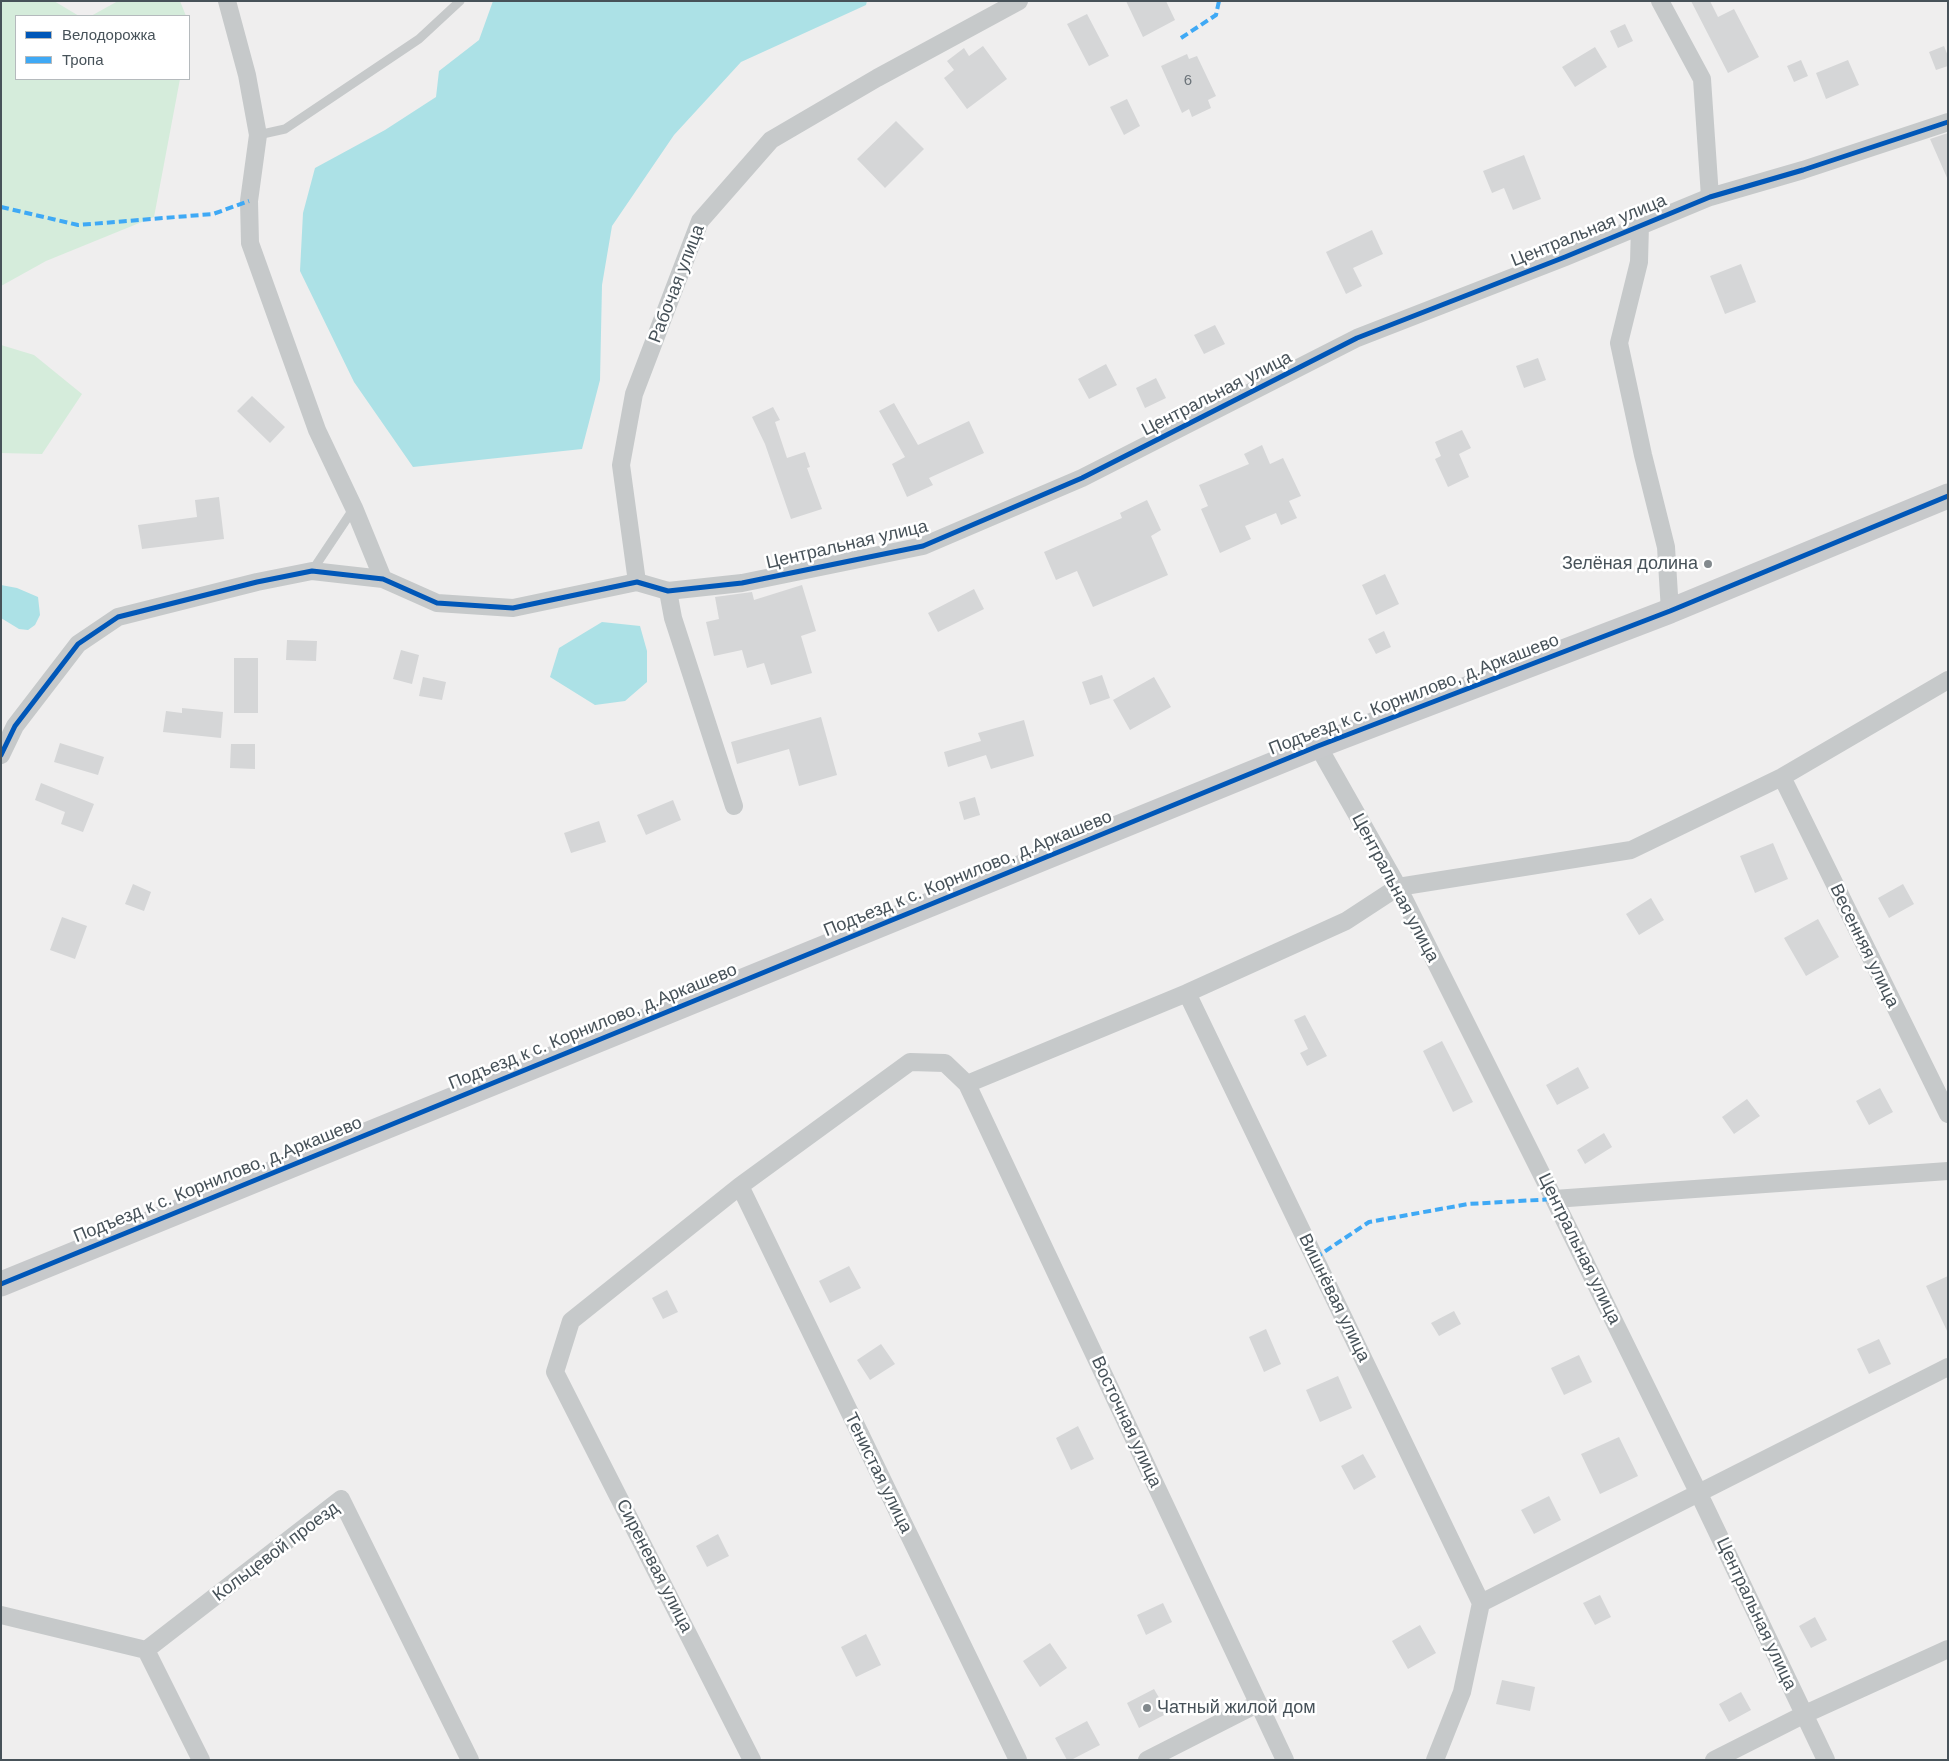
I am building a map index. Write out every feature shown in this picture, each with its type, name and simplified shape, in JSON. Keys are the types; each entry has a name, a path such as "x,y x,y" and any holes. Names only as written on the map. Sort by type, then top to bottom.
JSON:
{"street":[{"path":"227,1 247,75 258,135 250,201 250,243 317,430 354,508 383,579"},
{"name":"Рабочая улица","path":"637,582 620,465 634,394 700,221 772,140 877,78 1018,1"},
{"path":"1660,1 1702,79 1710,197"},
{"name":"Центральная улица","path":"1,756 15,726 78,644 118,617 257,582 312,571 383,579 437,603 513,608 637,582 668,592 742,583 923,546 1082,478 1357,338 1710,197 1803,170 1948,122"},
{"path":"1640,225 1639,262 1619,343 1643,455 1666,548 1670,611"},
{"name":"Подъезд к с. Корнилово, д.Аркашево","path":"1,1284 1318,746 1670,611 1947,498"},
{"path":"668,592 673,618 734,806"},
{"path":"740,1186 910,1062 945,1063 967,1084 1187,993 1346,921 1398,887 1631,850 1782,777 1948,680"},
{"name":"Центральная улица","path":"1318,746 1398,887 1699,1494 1826,1760"},
{"name":"Весенняя улица","path":"1782,777 1948,1114"},
{"name":"Вишнёвая улица","path":"1187,993 1480,1603"},
{"name":"Восточная улица","path":"967,1084 1285,1760"},
{"path":"1554,1199 1948,1171"},
{"name":"Сиреневая улица","path":"740,1186 571,1321 556,1372 752,1760"},
{"name":"Тенистая улица","path":"740,1186 1018,1760"},
{"path":"1435,1760 1462,1692 1480,1603 1948,1368"},
{"name":"Кольцевой проезд","path":"146,1650 341,1500 470,1760"},
{"path":"1,1616 146,1650 202,1760"},
{"path":"1714,1760 1803,1715 1948,1649"},
{"path":"1147,1760 1258,1704"}],"lane":[{"path":"258,135 285,129 293,124 419,39 460,1"},
{"path":"312,571 354,508"}],"green space":[{"path":"1,1 54,1 77,15 15,15 15,80 180,80 154,217 46,261 1,286"},
{"path":"118,1 180,1 186,15 93,15"},
{"path":"1,345 34,355 82,394 42,454 1,453"}],"water":[{"path":"493,1 867,1 866,5 741,62 674,135 612,226 602,285 600,380 582,449 413,467 354,382 300,271 303,213 315,168 385,130 436,97 439,71 479,40"},
{"path":"1,585 17,588 38,597 40,615 35,625 28,630 19,629 1,618"},
{"path":"602,622 640,626 647,651 647,682 625,701 595,705 550,677 559,648"}],"building":[{"path":"1126,1 1166,1 1175,20 1143,37"},
{"path":"1691,1 1710,1 1718,17 1734,9 1759,57 1728,73"},
{"path":"1087,14 1109,56 1089,66 1067,24"},
{"path":"1625,24 1633,41 1618,48 1610,31"},
{"path":"983,46 1007,79 967,109 944,78 954,70 947,61 964,48 969,56"},
{"path":"1944,46 1948,56 1948,66 1936,70 1929,52"},
{"path":"1595,47 1607,67 1575,87 1562,67"},
{"path":"1187,54 1189,59 1197,56 1216,96 1208,100 1211,108 1192,117 1189,109 1182,113 1161,66"},
{"path":"1801,60 1808,76 1794,82 1787,66"},
{"path":"1848,60 1859,85 1826,99 1816,73"},
{"path":"1127,99 1140,126 1124,135 1110,107"},
{"path":"896,121 924,149 885,188 857,159"},
{"path":"1948,133 1948,180 1930,139"},
{"path":"1524,155 1541,199 1513,210 1504,188 1492,193 1483,171"},
{"path":"1372,230 1383,254 1353,268 1362,286 1346,294 1326,252"},
{"path":"1741,264 1756,302 1725,314 1710,276"},
{"path":"1215,325 1225,344 1204,354 1194,335"},
{"path":"1538,358 1546,380 1524,388 1516,366"},
{"path":"1106,364 1117,385 1089,399 1078,379"},
{"path":"1156,378 1166,398 1145,408 1136,388"},
{"path":"252,396 285,427 270,443 237,411"},
{"path":"894,403 918,445 969,421 984,453 929,478 933,485 907,497 892,464 905,457 879,411"},
{"path":"773,407 780,420 775,422 787,458 805,452 810,467 807,468 822,509 791,519 765,444 752,417"},
{"path":"1462,430 1471,448 1459,454 1469,477 1448,487 1435,459 1441,456 1435,442"},
{"path":"1262,445 1270,464 1283,458 1301,496 1289,501 1297,518 1281,525 1276,513 1245,526 1251,539 1220,553 1201,509 1208,506 1199,485 1249,464 1244,454"},
{"path":"219,497 224,539 142,549 138,525 197,517 195,500"},
{"path":"1147,500 1161,530 1151,536 1168,575 1093,607 1077,571 1056,580 1044,552 1122,518 1120,513"},
{"path":"1385,574 1399,604 1376,615 1362,585"},
{"path":"802,585 816,631 801,636 812,673 771,685 764,663 747,668 742,650 714,656 706,622 719,619 715,597 752,592 754,600"},
{"path":"974,589 984,609 938,632 928,613"},
{"path":"1384,631 1391,647 1376,654 1368,639"},
{"path":"287,640 317,641 316,661 286,660"},
{"path":"401,650 419,655 412,684 393,679"},
{"path":"234,658 258,658 258,713 234,713"},
{"path":"1102,675 1110,698 1090,705 1082,682"},
{"path":"423,677 446,682 442,700 419,696"},
{"path":"1154,677 1171,707 1130,730 1113,700"},
{"path":"182,708 223,712 221,738 163,732 166,711 182,713"},
{"path":"821,717 837,775 799,786 789,749 737,764 731,742"},
{"path":"1024,720 1034,756 991,769 986,755 948,767 944,752 981,741 978,733"},
{"path":"60,743 104,757 98,775 54,762"},
{"path":"231,744 255,744 255,769 230,768"},
{"path":"41,783 94,804 83,832 61,824 65,812 35,800"},
{"path":"975,797 980,815 964,820 959,802"},
{"path":"673,800 681,820 646,835 637,815"},
{"path":"599,821 606,842 571,853 564,833"},
{"path":"1773,843 1788,879 1755,893 1740,856"},
{"path":"133,884 151,892 144,911 125,904"},
{"path":"1903,884 1914,904 1889,918 1878,898"},
{"path":"1651,898 1664,920 1639,935 1626,914"},
{"path":"62,917 87,926 75,959 50,950"},
{"path":"1818,919 1839,957 1806,976 1784,938"},
{"path":"1305,1015 1327,1056 1307,1066 1300,1053 1308,1049 1294,1020"},
{"path":"1442,1041 1473,1102 1453,1112 1423,1051"},
{"path":"1578,1067 1589,1088 1557,1105 1546,1085"},
{"path":"1880,1088 1893,1112 1869,1125 1856,1101"},
{"path":"1747,1099 1760,1116 1734,1134 1722,1117"},
{"path":"1604,1133 1612,1147 1585,1164 1577,1150"},
{"path":"849,1266 861,1288 830,1303 819,1281"},
{"path":"1948,1276 1948,1333 1926,1286"},
{"path":"667,1290 678,1312 663,1319 652,1298"},
{"path":"1454,1311 1461,1324 1439,1336 1431,1323"},
{"path":"1266,1329 1281,1364 1264,1372 1249,1337"},
{"path":"1879,1339 1891,1364 1869,1374 1857,1349"},
{"path":"881,1344 895,1364 870,1380 857,1360"},
{"path":"1579,1355 1592,1382 1564,1395 1551,1368"},
{"path":"1338,1376 1352,1408 1320,1422 1306,1390"},
{"path":"1078,1426 1094,1459 1071,1470 1056,1438"},
{"path":"1619,1437 1638,1476 1600,1494 1581,1454"},
{"path":"1363,1454 1376,1477 1354,1490 1341,1466"},
{"path":"1549,1496 1561,1520 1534,1534 1521,1510"},
{"path":"718,1534 729,1556 707,1567 696,1546"},
{"path":"1600,1595 1611,1617 1595,1625 1583,1603"},
{"path":"1163,1603 1172,1622 1146,1635 1137,1615"},
{"path":"1815,1617 1827,1640 1811,1648 1799,1626"},
{"path":"1420,1625 1436,1653 1408,1669 1392,1641"},
{"path":"866,1634 881,1665 856,1677 841,1647"},
{"path":"1050,1643 1067,1668 1040,1687 1023,1661"},
{"path":"1502,1680 1535,1687 1530,1711 1496,1704"},
{"name":"Чатный жилой дом","path":"1154,1689 1168,1713 1139,1728 1127,1703"},
{"path":"1741,1692 1751,1710 1729,1722 1719,1704"},
{"path":"1087,1721 1100,1745 1071,1760 1067,1760 1055,1738"}],"marked path":[{"path":"1181,38 1216,15 1219,1"},
{"path":"1,207 78,225 213,214 249,201"},
{"path":"1315,1258 1369,1222 1468,1204 1554,1199"}],"cycle path":[{"path":"1,755 15,726 78,644 118,617 257,582 312,571 383,579 437,603 513,608 637,582 668,591 742,583 923,546 1082,478 1357,338 1565,257 1710,197 1803,170 1948,122"},
{"path":"1,1284 1318,746 1670,611 1948,496"}],"place":[{"name":"Зелёная долина","path":"1708,564"},
{"name":"Чатный жилой дом","path":"1147,1708"}]}
